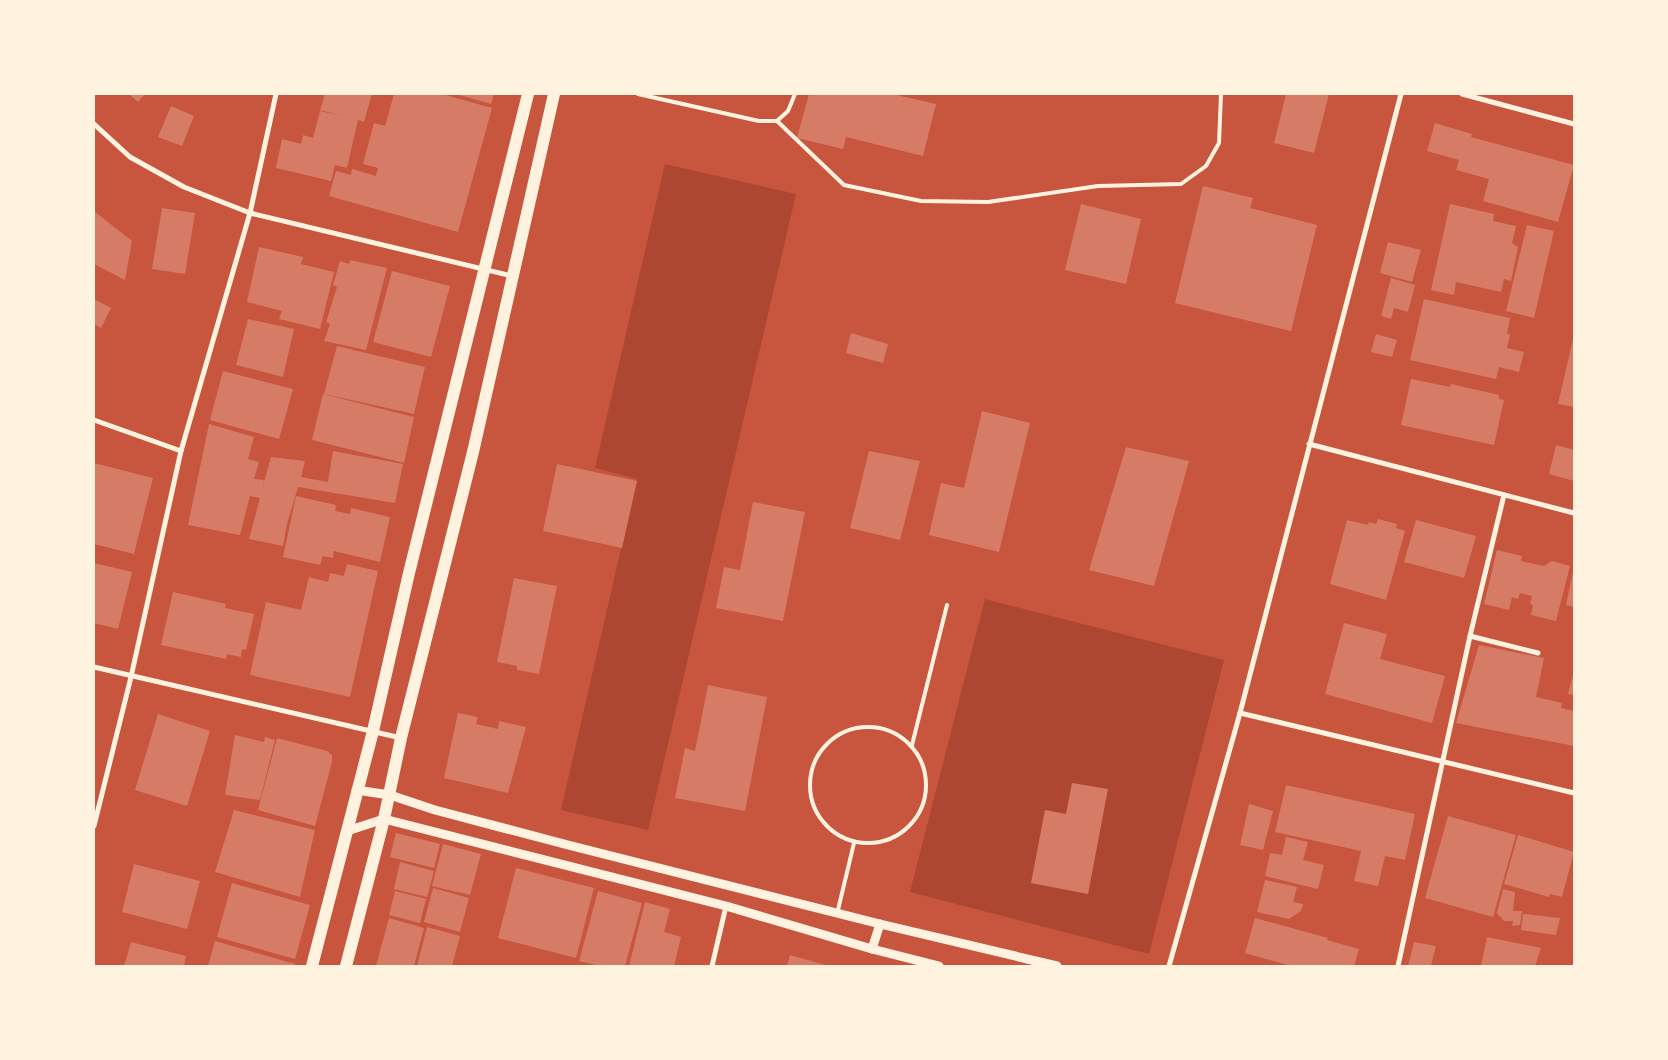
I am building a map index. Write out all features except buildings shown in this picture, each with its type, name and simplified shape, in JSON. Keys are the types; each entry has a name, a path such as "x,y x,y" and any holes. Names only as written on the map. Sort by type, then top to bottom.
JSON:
{"main road":[{"path":"312,966 372,731 409,573 528,94"},
{"path":"346,966 384,820 401,738 473,452 554,94"}],"street":[{"path":"94,826 131,676 181,451 250,214 276,94"},
{"path":"1169,966 1240,713 1401,94"},
{"path":"1462,94 1574,124"},
{"path":"94,124 130,156 184,187 250,214 512,276"},
{"path":"94,420 181,451"},
{"path":"1309,444 1574,513"},
{"path":"1398,966 1470,636 1504,495"},
{"path":"1470,636 1538,652"},
{"path":"94,668 401,738"},
{"path":"1240,713 1574,793"},
{"path":"356,790 390,795 435,810 838,914 1057,966"},
{"path":"347,831 384,820 726,906 872,949 939,966"},
{"path":"712,966 726,906"},
{"path":"872,949 880,924"}],"lane":[{"path":"638,94 760,121 777,121 788,111 795,94"},
{"path":"777,121 844,185 921,200 988,202 1098,186 1181,184 1206,166 1219,142 1221,94"},
{"path":"912,745 947,605"},
{"path":"863,726 890,730 912,745 926,772 925,802 910,827 884,842 854,843 830,830 814,808 809,781 817,754 837,735 863,726"},
{"path":"838,914 854,843"}],"shaded area":[{"path":"665,164 796,194 648,830 561,810 637,479 595,468"},
{"path":"985,599 1224,660 1149,954 910,892"}]}
